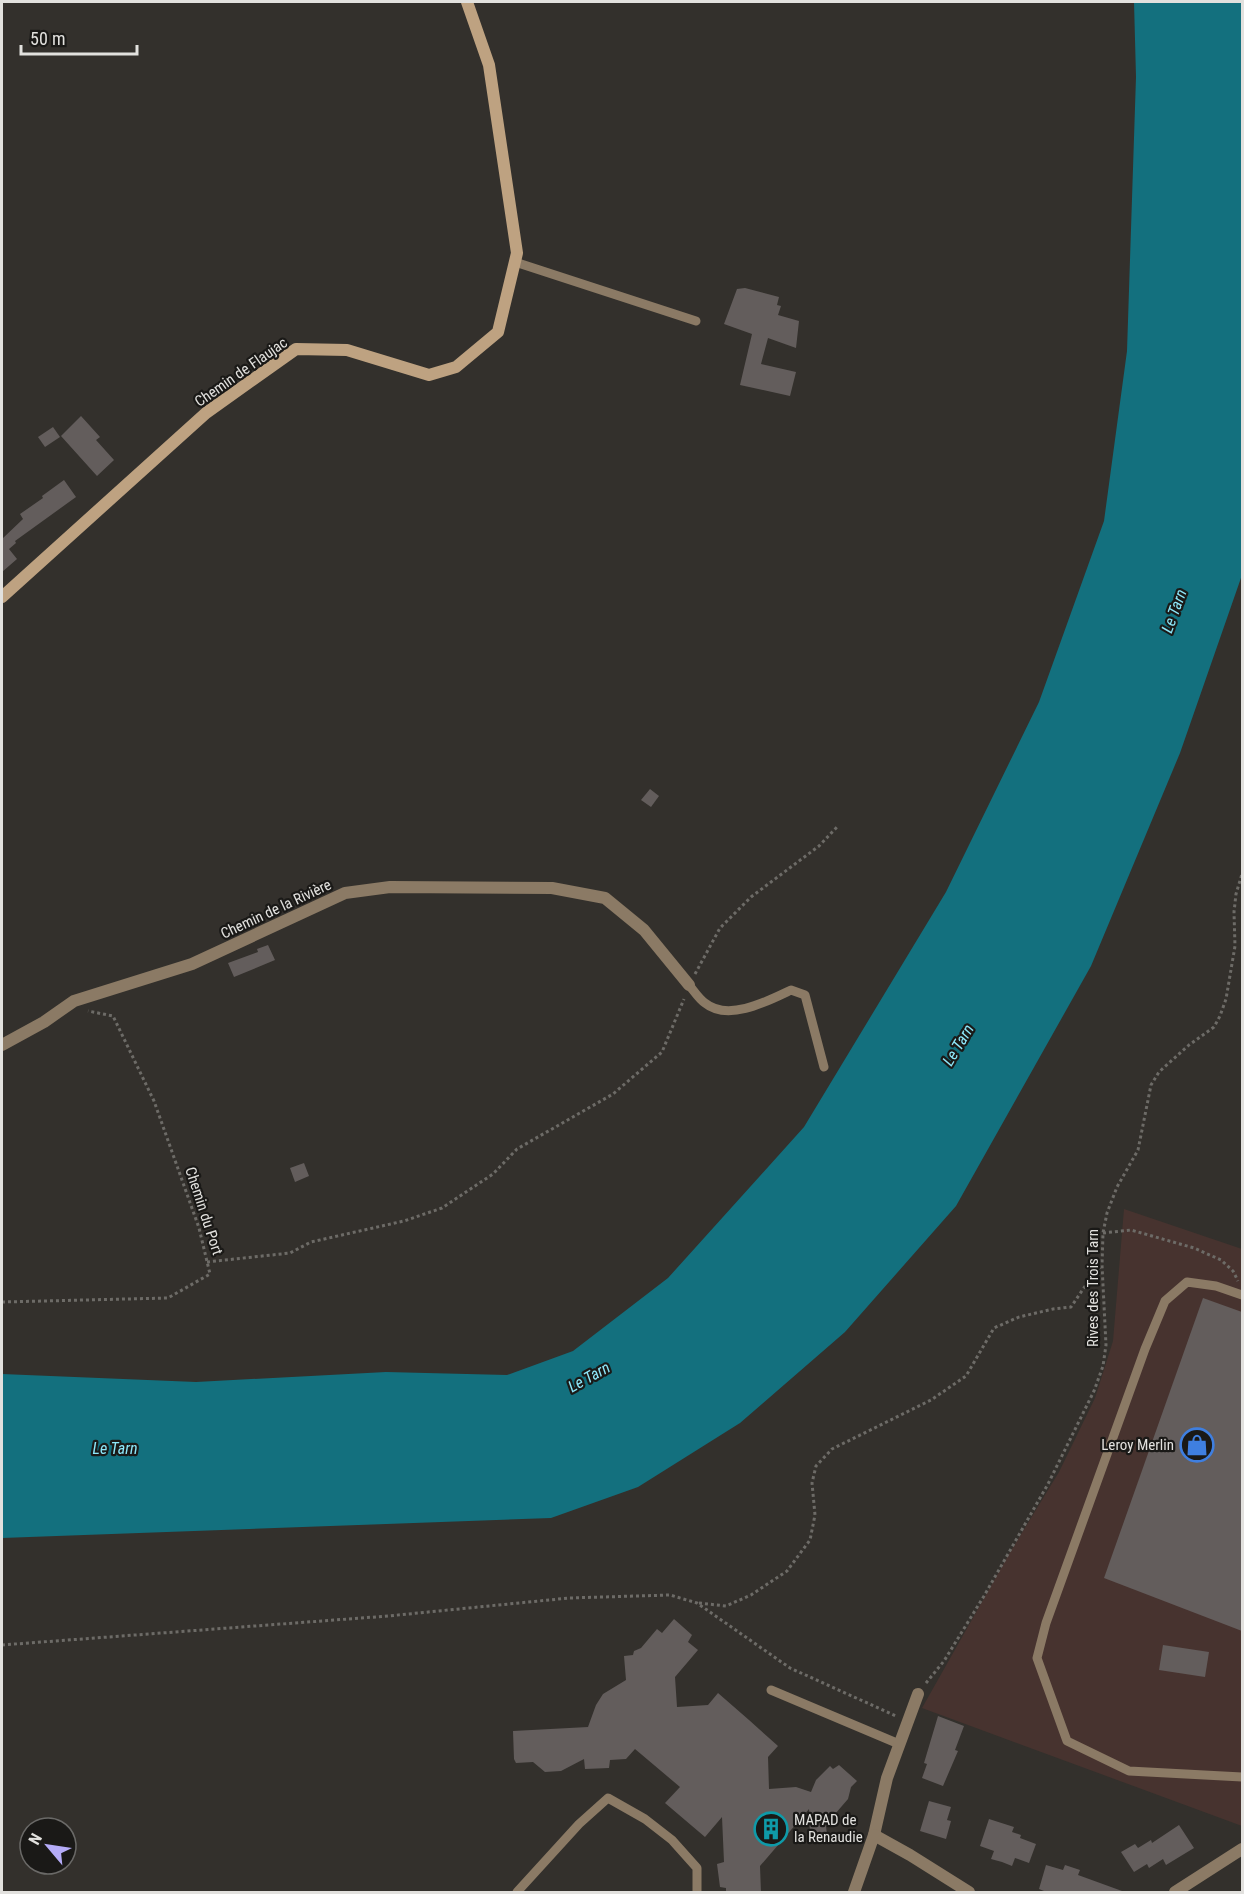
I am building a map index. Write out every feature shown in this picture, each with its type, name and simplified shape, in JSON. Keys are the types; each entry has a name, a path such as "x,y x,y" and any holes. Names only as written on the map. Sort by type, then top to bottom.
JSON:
{"street":[{"name":"Chemin de Flaujac","path":"2,597 206,413 296,349 347,350 429,375 456,367 498,332 517,253 489,65 467,2"},
{"name":"Chemin de la Rivière","path":"2,1045 44,1022 74,1001 192,964 345,893 390,887 552,888 605,898 644,930 690,985"},
{"path":"854,1893 874,1834 887,1778 918,1695"},
{"path":"874,1834 969,1893"},
{"path":"1175,1893 1242,1849"}],"lane":[{"path":"514,262 696,321"},
{"path":"690,985 705,1004 723,1011 757,1006 791,990 805,995 824,1067"},
{"path":"1242,1295 1216,1286 1187,1282 1165,1301 1141,1360 1046,1623 1037,1658 1066,1741 1129,1771 1242,1777"},
{"path":"771,1690 899,1743"},
{"path":"517,1893 571,1833 608,1798 645,1820 672,1840 697,1868 697,1893"}],"path":[{"path":"207,1262 290,1253 311,1242 404,1221 442,1208 493,1174 518,1149 613,1094 662,1052 690,985 720,928 751,897 819,846 837,827"},
{"name":"Rives des Trois Tarn","path":"918,1695 928,1679 945,1662 984,1596 1048,1484 1094,1391 1103,1366 1106,1345 1102,1233 1107,1213 1117,1187 1138,1150 1151,1085 1159,1072 1189,1044 1214,1027 1220,1016 1226,999 1235,946 1234,912 1242,874"},
{"name":"Chemin du Port","path":"2,1302 168,1298 210,1274 199,1228 154,1101 113,1016 83,1011"},
{"path":"1102,1233 1131,1230 1194,1248 1221,1260 1233,1271 1242,1287"},
{"path":"2,1645 388,1616 569,1598 670,1595 697,1603 726,1606 751,1595 787,1570 810,1540 815,1515 812,1483 816,1466 832,1449 931,1400 966,1376 994,1329 1018,1317 1071,1307 1102,1266"},
{"path":"697,1603 790,1668 907,1721"}],"shaded area":[{"path":"1124,1209 1242,1249 1242,1826 922,1708 1009,1554 1059,1472 1095,1398 1113,1341"}],"water":[{"name":"Le Tarn","path":"1134,2 1242,2 1242,575 1180,753 1091,966 956,1206 845,1332 740,1423 638,1487 551,1518 2,1538 2,1374 196,1382 386,1372 507,1375 573,1351 668,1278 804,1127 946,892 1039,702 1104,521 1127,351 1136,77"}],"building":[{"path":"745,288 779,297 777,305 781,306 778,315 799,321 796,348 768,338 761,364 796,372 790,396 740,385 752,334 724,324 737,289"},
{"path":"81,416 100,437 96,440 114,460 97,476 61,436"},
{"path":"53,427 60,437 45,447 38,437"},
{"path":"64,480 76,497 15,541 16,543 9,549 17,559 2,572 2,539 23,519 20,514"},
{"path":"650,789 659,796 651,807 641,800"},
{"path":"268,945 275,960 234,977 228,963 258,952 257,949"},
{"path":"304,1163 309,1176 295,1182 290,1168"},
{"name":"Leroy Merlin","path":"1203,1298 1242,1312 1242,1631 1104,1578"},
{"path":"674,1619 692,1635 688,1642 698,1650 675,1677 677,1707 708,1705 718,1693 749,1720 778,1746 768,1757 769,1789 796,1787 811,1792 816,1780 830,1766 833,1769 839,1765 857,1781 851,1787 848,1799 829,1821 830,1826 826,1826 827,1835 810,1836 809,1809 760,1866 761,1893 726,1893 726,1888 720,1887 717,1864 724,1862 722,1817 705,1837 665,1803 680,1787 635,1749 626,1759 610,1760 609,1768 585,1769 584,1759 561,1771 545,1772 533,1762 516,1763 514,1759 513,1731 588,1727 596,1705 603,1694 626,1680 624,1656 633,1655 634,1651 641,1648 657,1629 662,1633"},
{"path":"1163,1645 1209,1652 1205,1677 1159,1670"},
{"path":"938,1716 964,1726 955,1750 958,1751 943,1786 922,1778 927,1764 924,1763"},
{"path":"929,1801 951,1807 947,1820 951,1821 946,1839 920,1831"},
{"path":"989,1819 1014,1827 1012,1832 1036,1844 1029,1863 1015,1858 1012,1866 991,1859 994,1851 980,1846"},
{"path":"1179,1825 1194,1848 1166,1865 1163,1859 1149,1868 1147,1864 1134,1872 1121,1852 1135,1844 1138,1848 1151,1840 1152,1843"},
{"path":"1046,1865 1063,1870 1065,1865 1080,1870 1078,1875 1122,1891 1122,1893 1049,1893 1039,1889"}],"place":[{"name":"Leroy Merlin","path":"1197,1445"},
{"name":"MAPAD de la Renaudie","path":"771,1829"}]}
